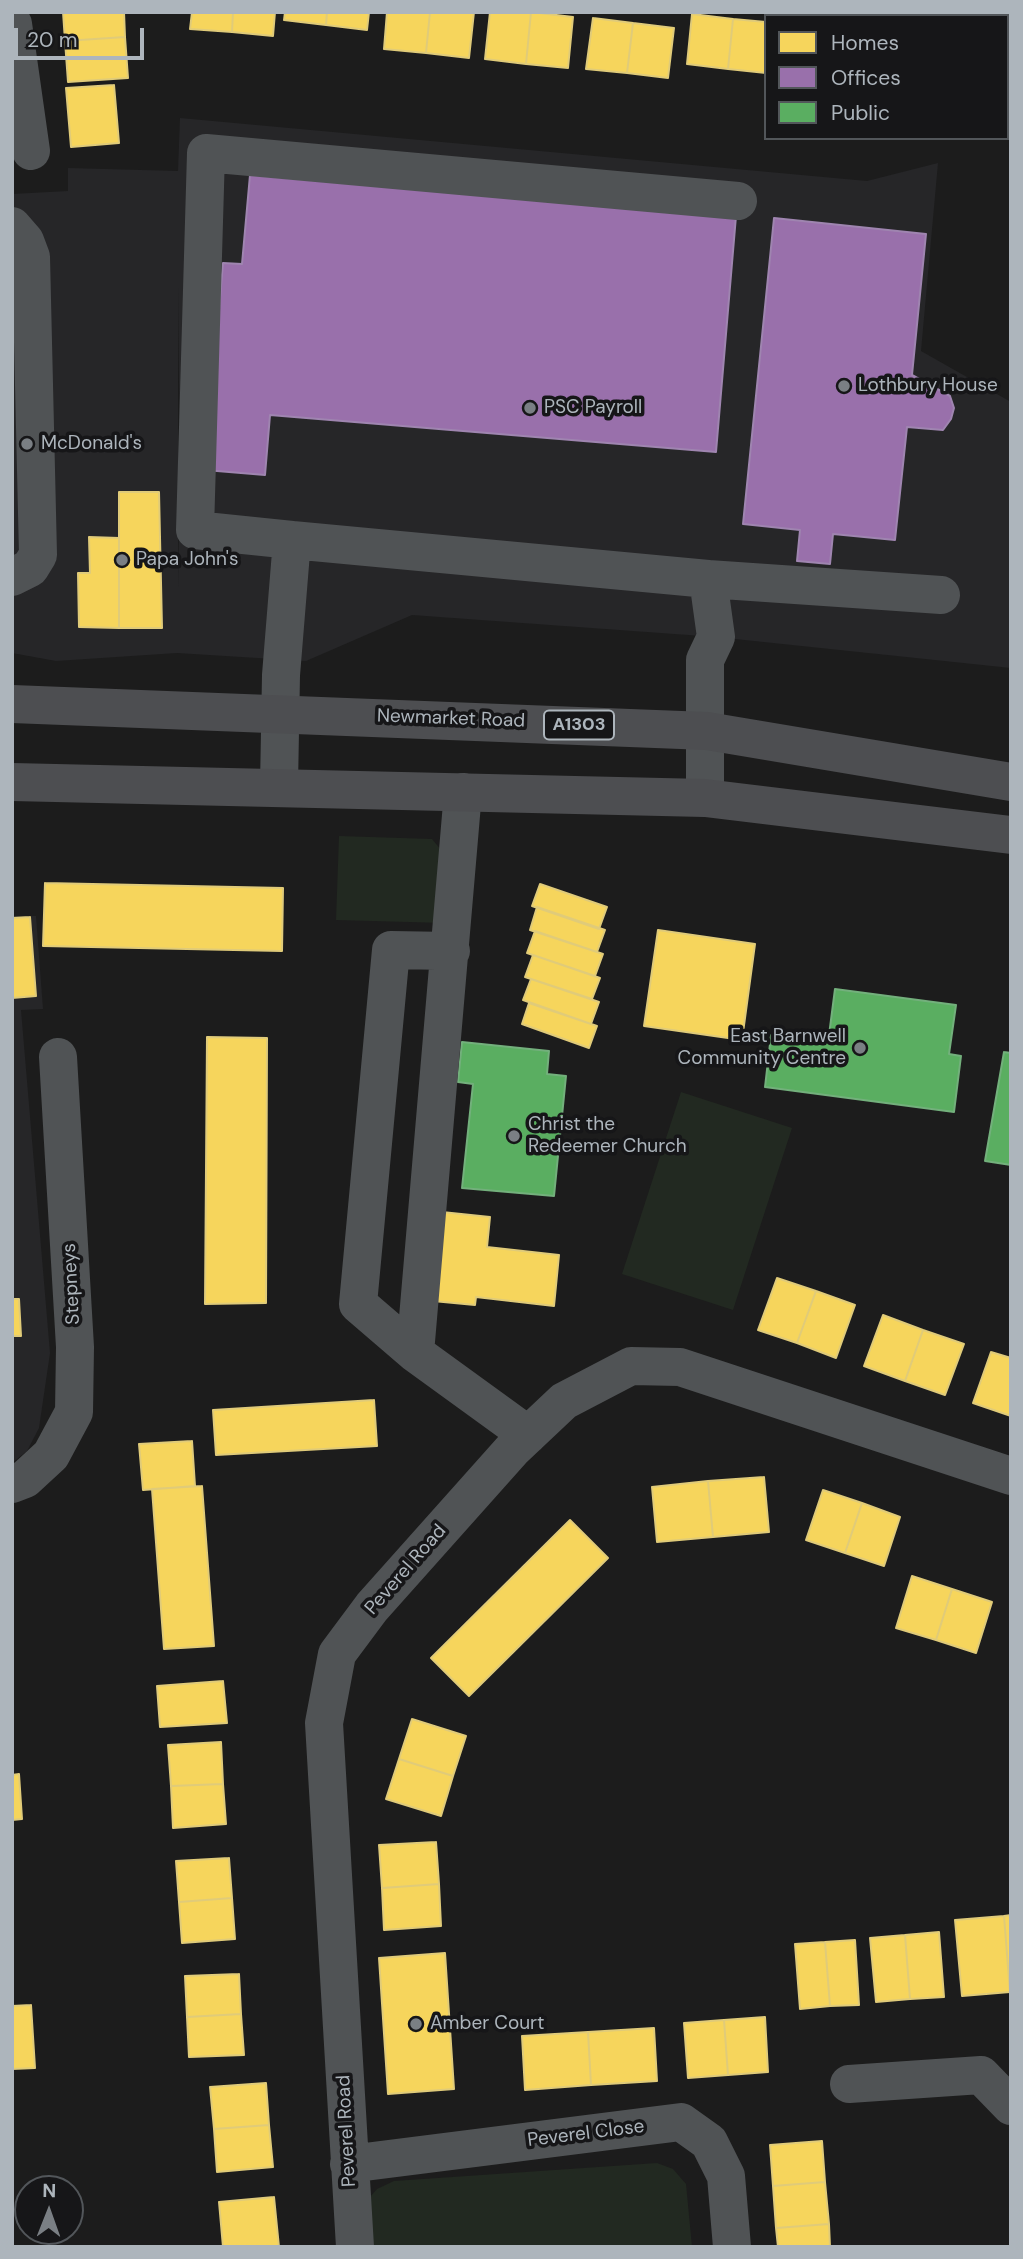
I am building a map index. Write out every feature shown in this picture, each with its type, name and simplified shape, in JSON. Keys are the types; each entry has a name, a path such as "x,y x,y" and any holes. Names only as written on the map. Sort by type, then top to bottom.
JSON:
{"main road":[{"name":"Newmarket Road","path":"12,704 280,712 707,731 1011,782"},
{"path":"12,782 279,786 705,798 1011,835"}],"street":[{"path":"13,24 17,90 31,150"},
{"path":"737,201 206,153 195,530 708,579 941,595"},
{"path":"12,226 25,241 31,257 22,282 38,555 30,568 12,577"},
{"path":"279,786 280,712 292,540"},
{"path":"705,798 705,660 716,637 708,579"},
{"path":"415,1353 463,792"},
{"path":"451,951 391,950 358,1304 415,1353 528,1435"},
{"name":"Stepneys","path":"12,1484 25,1479 51,1455 74,1412 75,1347 58,1058"},
{"name":"Peverel Road","path":"355,2247 324,1723 337,1654 372,1607 528,1435 564,1401 631,1366 680,1367 1011,1476"},
{"path":"849,2084 981,2075 1011,2106"},
{"name":"Peverel Close","path":"349,2164 681,2122 709,2143 726,2176 732,2247"}],"shaded area":[{"path":"180,118 867,181 938,163 921,351 1011,402 1011,668 716,637 412,615 306,661 177,653 56,661 12,653 12,194 68,191 68,168 178,171","holes":["178,288 180,478 178,587"]},
{"path":"339,836 432,839 451,862 445,923 336,920"},
{"path":"12,916 36,916 43,1009 21,1010 50,1353 39,1428 27,1451 12,1463"},
{"path":"681,1092 792,1128 733,1310 622,1274"},
{"path":"657,2163 673,2169 686,2184 692,2247 369,2247 364,2204 377,2189 394,2181"}],"building: Homes":[{"path":"63,12 124,12 125,37 65,41"},
{"path":"192,12 233,12 232,32 190,29"},
{"path":"233,12 275,12 273,36 232,32"},
{"path":"285,12 327,12 326,25 284,20"},
{"path":"327,12 369,12 367,30 326,25"},
{"path":"387,12 430,12 426,53 384,49"},
{"path":"430,12 474,12 469,58 426,53"},
{"path":"490,12 531,12 526,64 485,59"},
{"path":"531,12 573,17 568,68 526,64"},
{"path":"932,12 985,12 984,14"},
{"path":"692,14 733,19 728,69 687,64"},
{"path":"593,18 633,23 627,73 586,69"},
{"path":"733,19 764,22 764,73 728,69"},
{"path":"633,23 674,28 668,78 627,73"},
{"path":"125,37 128,78 68,82 65,41"},
{"path":"114,85 119,143 71,147 66,88"},
{"path":"119,492 159,492 162,628 119,628"},
{"path":"89,537 119,538 119,628 79,627 78,573 90,573"},
{"path":"45,883 283,888 282,951 43,946"},
{"path":"540,884 607,907 599,929 532,906"},
{"path":"537,907 605,930 597,952 530,930"},
{"path":"30,917 36,996 12,998 12,918"},
{"path":"658,930 755,944 742,1040 644,1026"},
{"path":"535,931 603,954 595,976 527,953"},
{"path":"533,955 600,978 592,999 525,977"},
{"path":"531,979 599,1002 591,1024 523,1000"},
{"path":"529,1003 597,1026 589,1048 522,1024"},
{"path":"207,1037 267,1038 266,1303 205,1304"},
{"path":"442,1212 490,1217 487,1247 559,1255 554,1306 476,1297 475,1305 433,1301"},
{"path":"777,1278 816,1291 797,1343 758,1330"},
{"path":"816,1291 855,1305 836,1358 797,1343"},
{"path":"12,1299 19,1299 21,1336 12,1336"},
{"path":"883,1315 923,1330 905,1381 864,1366"},
{"path":"923,1330 964,1344 945,1395 905,1381"},
{"path":"991,1352 1011,1358 1011,1416 973,1403"},
{"path":"374,1400 377,1446 216,1455 213,1410"},
{"path":"192,1441 195,1486 143,1490 139,1444"},
{"path":"764,1477 769,1532 713,1537 708,1481"},
{"path":"708,1481 713,1537 657,1542 652,1487"},
{"path":"202,1486 214,1646 164,1649 152,1489"},
{"path":"823,1490 862,1503 845,1553 806,1540"},
{"path":"862,1503 900,1517 884,1566 845,1553"},
{"path":"570,1520 608,1558 469,1696 431,1658"},
{"path":"912,1576 952,1589 936,1640 896,1628"},
{"path":"952,1589 992,1602 976,1653 936,1640"},
{"path":"223,1681 227,1723 160,1727 157,1686"},
{"path":"412,1719 466,1736 453,1776 399,1759"},
{"path":"221,1742 223,1784 171,1786 168,1745"},
{"path":"399,1759 453,1776 441,1816 386,1799"},
{"path":"19,1774 22,1819 12,1820 12,1775"},
{"path":"223,1784 226,1824 173,1828 171,1786"},
{"path":"436,1842 439,1884 382,1888 379,1845"},
{"path":"229,1858 232,1898 179,1902 176,1861"},
{"path":"439,1884 441,1926 384,1930 382,1888"},
{"path":"232,1898 235,1939 182,1943 179,1902"},
{"path":"1011,1915 1011,1992 1010,1992 1004,1916"},
{"path":"1004,1916 1010,1992 962,1996 955,1920"},
{"path":"939,1932 944,1997 910,1999 905,1935"},
{"path":"905,1935 910,1999 876,2002 870,1938"},
{"path":"855,1940 859,2005 830,2006 825,1942"},
{"path":"825,1942 830,2006 800,2009 795,1944"},
{"name":"Amber Court","path":"445,1953 454,2089 388,2094 379,1958"},
{"path":"239,1974 241,2014 187,2017 185,1976"},
{"path":"31,2005 35,2068 12,2069 12,2006"},
{"path":"241,2014 244,2055 189,2057 187,2017"},
{"path":"765,2017 768,2072 728,2075 724,2020"},
{"path":"724,2020 728,2075 688,2078 684,2023"},
{"path":"654,2028 657,2081 591,2085 588,2032"},
{"path":"588,2032 591,2085 525,2090 522,2036"},
{"path":"266,2083 269,2125 214,2129 210,2087"},
{"path":"269,2125 273,2167 217,2172 214,2129"},
{"path":"822,2141 825,2182 773,2186 770,2145"},
{"path":"825,2182 829,2224 776,2228 773,2186"},
{"path":"274,2197 279,2247 223,2247 219,2202"},
{"path":"829,2224 830,2247 778,2247 776,2228"}],"building: Offices":[{"path":"250,175 736,216 716,452 270,415 265,475 205,470 223,263 242,264"},
{"name":"Lothbury House","path":"774,218 926,234 912,375 950,396 954,408 951,419 943,430 907,427 895,540 833,534 830,564 797,561 800,530 743,524"}],"building: Public":[{"name":"East Barnwell Community Centre","path":"835,989 956,1005 949,1054 961,1056 954,1112 765,1087 771,1035 828,1043"},
{"name":"Christ the Redeemer Church","path":"462,1042 549,1051 547,1074 566,1076 554,1196 462,1188 473,1084 458,1082"},
{"path":"1004,1052 1011,1053 1011,1165 985,1161"}],"place":[{"name":"Lothbury House","path":"844,386"},
{"name":"PSC Payroll","path":"530,408"},
{"name":"McDonald's","path":"27,444"},
{"name":"Papa John's","path":"122,560"},
{"name":"East Barnwell Community Centre","path":"860,1048"},
{"name":"Christ the Redeemer Church","path":"514,1136"},
{"name":"Amber Court","path":"416,2024"}]}
